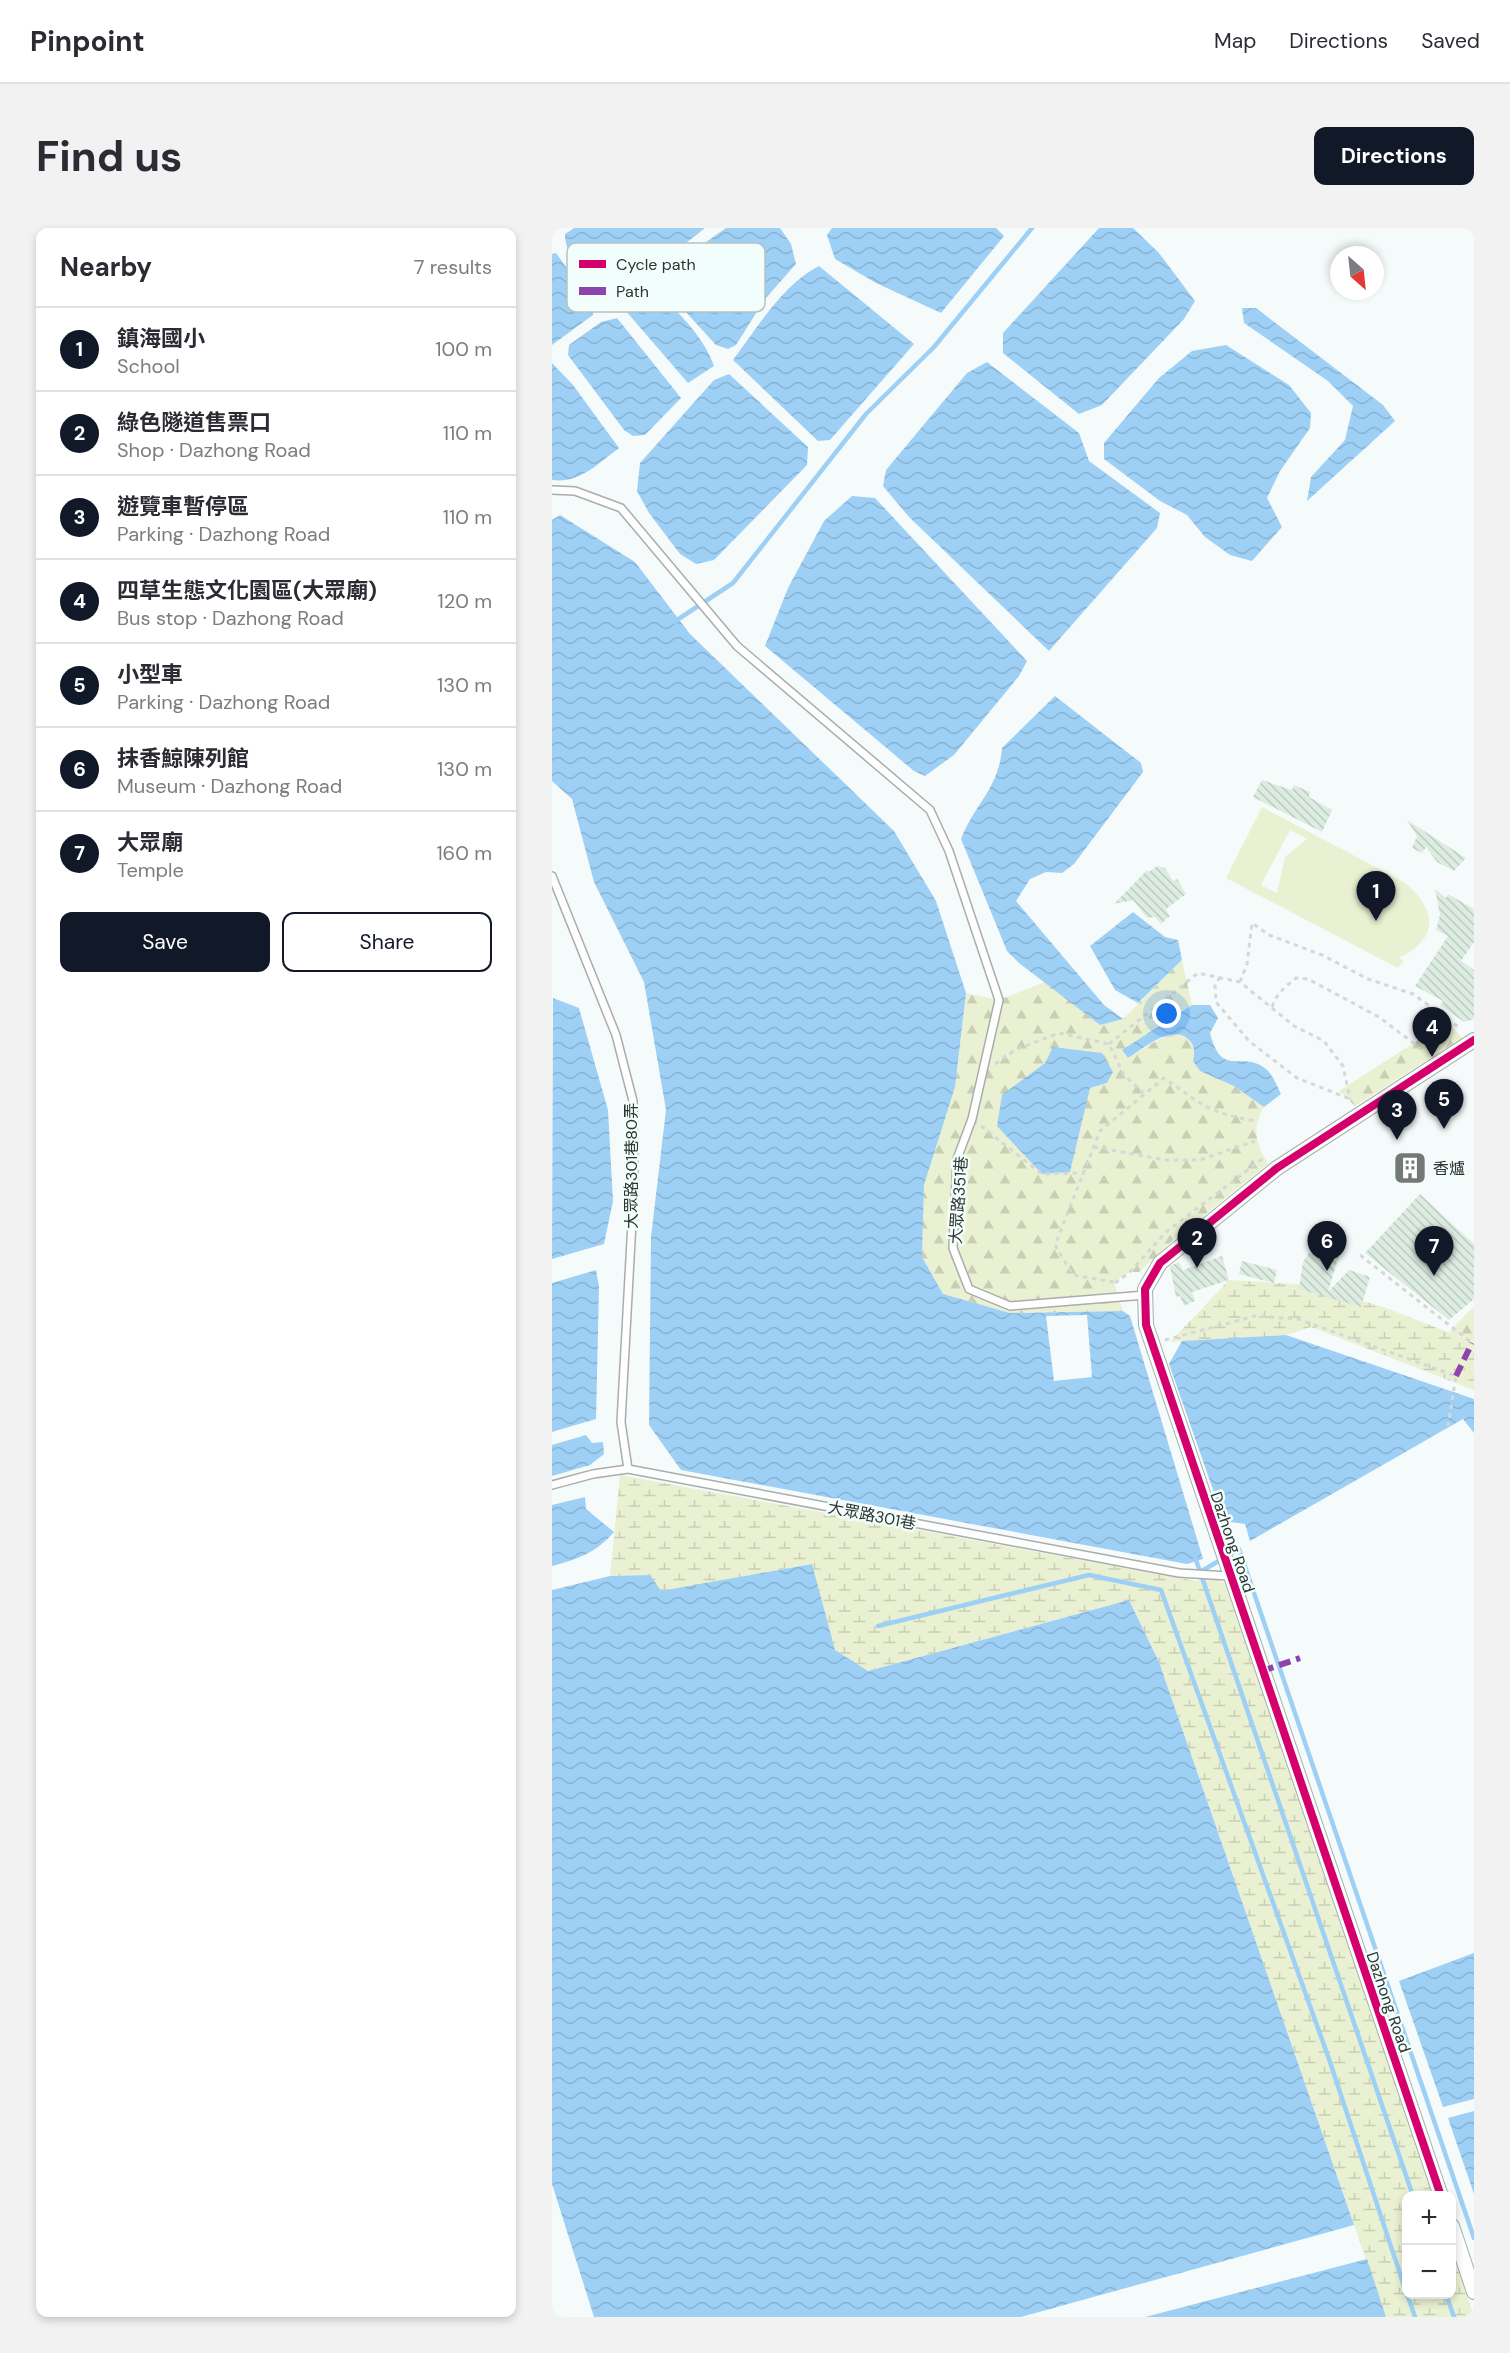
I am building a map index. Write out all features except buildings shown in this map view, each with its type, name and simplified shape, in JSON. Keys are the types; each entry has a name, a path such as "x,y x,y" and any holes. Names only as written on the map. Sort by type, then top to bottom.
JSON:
{"street":[{"name":"Dazhong Road","path":"1439,2191 1229,1576 1146,1325 1145,1289 1160,1263 1228,1204 1276,1168 1474,1040"},
{"path":"1456,2238 1474,2292"}],"lane":[{"name":"大眾路351巷","path":"552,490 575,490 621,508 737,646 930,810 949,851 999,1000 972,1119 957,1159 953,1248 969,1289 1010,1306 1145,1295"},
{"name":"大眾路301巷80弄","path":"552,876 612,1025 630,1080 633,1101 633,1186 621,1422 628,1470"},
{"name":"大眾路301巷","path":"552,1485 592,1474 628,1470 1193,1574 1229,1576"}],"path":[{"path":"1240,982 1247,964 1252,923 1269,935 1322,955 1368,979 1413,994 1460,1028"},
{"path":"981,1075 1015,1050 1059,1034 1109,1044 1198,973 1221,977 1240,982 1294,1026 1324,1041 1343,1066 1350,1099 1297,1078 1249,1041 1216,1002 1215,985 1221,977"},
{"path":"1272,1007 1276,996 1296,978 1308,979 1380,1017 1424,1051"},
{"path":"1109,1044 1124,1075 1143,1093"},
{"path":"1256,1121 1221,1115 1196,1103 1164,1078 1143,1093 1100,1131 1055,1245 1073,1275 1114,1282 1130,1272 1166,1232 1264,1157"},
{"path":"972,1119 1041,1174 1085,1173"},
{"path":"1094,1147 1166,1160 1200,1160 1255,1141"},
{"path":"1360,1255 1472,1343"},
{"path":"1114,1282 1118,1297"},
{"path":"1152,1343 1255,1316 1298,1319 1456,1376 1448,1426"}],"green space":[{"path":"1262,807 1404,882 1423,902 1428,912 1427,932 1413,950 1399,958 1404,961 1398,968 1226,878","holes":["1290,830 1307,839 1285,857 1277,893 1261,885"]},
{"path":"1182,960 1192,1005 1122,1050 1128,1058 1161,1039 1179,1035 1186,1037 1192,1043 1200,1071 1234,1086 1264,1107 1256,1129 1260,1149 1268,1164 1179,1235 1139,1272 1130,1272 1114,1282 1123,1311 1010,1313 943,1294 922,1257 924,1185 955,1087 966,993 999,1000 1045,982 1100,1025 1123,1019","holes":["1045,1063 1107,1083 1090,1088 1082,1113 1002,1096"]},
{"path":"1448,1021 1462,1038 1355,1106 1339,1091"},
{"path":"1229,1280 1312,1285 1386,1308 1474,1342 1474,1390 1311,1327 1286,1335 1170,1342"},
{"path":"1474,1306 1474,1342 1449,1332"},
{"path":"620,1475 1196,1581 1210,1577 1225,1583 1432,2191 1402,2191 1402,2299 1456,2299 1456,2263 1474,2317 1386,2317 1159,1662 1129,1600 868,1671 835,1650 811,1564 660,1592 649,1575 610,1576"}],"water":[{"path":"574,228 705,228 686,243 567,243 567,246 565,234"},
{"path":"726,228 780,228 791,244 796,264 765,299 765,243 705,243"},
{"path":"832,228 996,228 1004,236 941,313 876,283 835,259 827,235"},
{"path":"1099,228 1133,228 1159,253 1195,301 1184,319 1102,405 1079,414 1003,353 1003,333"},
{"path":"556,253 567,268 567,312 593,312 593,315 552,345 552,254"},
{"path":"819,266 914,344 830,440 818,441 733,360 782,295 793,284"},
{"path":"1242,308 1256,308 1383,405 1395,421 1307,501 1311,477 1345,440 1353,406 1328,381 1244,323"},
{"path":"627,312 677,312 682,317 704,344 714,366 688,383"},
{"path":"686,312 757,312 736,345 728,349 716,345"},
{"path":"617,318 681,398 645,435 633,436 624,430 568,355 569,345 601,322"},
{"path":"1226,345 1289,385 1311,413 1310,428 1280,471 1267,498 1282,527 1252,561 1230,555 1205,537 1187,515 1160,501 1104,459 1104,443 1159,378 1192,351"},
{"path":"987,362 1079,433 1089,461 1160,513 1157,528 1049,651 909,517 883,486 886,470 967,373"},
{"path":"552,363 573,385 619,448 596,466 571,479 552,480"},
{"path":"729,374 808,447 807,465 714,560 696,564 680,554 649,513 637,491 640,463 714,380"},
{"path":"852,496 875,498 1027,661 1019,676 954,755 925,776 914,771 765,646 788,588 824,521"},
{"path":"560,515 635,562 690,634 894,831 936,901 966,993 955,1087 924,1185 922,1257 943,1294 1010,1313 1123,1311 1130,1316 1203,1559 1187,1564 681,1470 649,1425 651,1237 666,1110 644,982 594,882 572,799 552,781 552,520"},
{"path":"1055,696 1141,763 1143,772 1074,864 1062,873 1046,872 1030,879 1016,901 1104,1005 1123,1019 1100,1025 1019,963 1007,951 961,839 996,774 1002,748"},
{"path":"1133,912 1165,937 1178,940 1182,960 1138,1003 1115,990 1090,946"},
{"path":"553,998 579,1008 608,1110 613,1201 604,1244 552,1259"},
{"path":"1192,1005 1210,1005 1218,1018 1210,1033 1220,1056 1227,1060 1257,1064 1266,1069 1273,1077 1281,1094 1264,1107 1234,1086 1200,1071 1193,1061 1192,1044 1181,1035 1166,1036 1128,1058 1122,1050"},
{"path":"1053,1047 1102,1053 1113,1072 1107,1083 1090,1088 1070,1172 1042,1174 997,1126 1002,1095 1045,1063"},
{"path":"596,1270 599,1287 596,1419 552,1432 552,1283"},
{"path":"1286,1335 1474,1399 1474,1433 1463,1419 1250,1541 1245,1524 1224,1521 1169,1364 1182,1341"},
{"path":"586,1435 592,1443 603,1442 604,1454 590,1465 552,1476 552,1445"},
{"path":"585,1497 586,1509 614,1532 586,1554 552,1566 552,1505"},
{"path":"812,1564 835,1650 868,1671 1129,1600 1159,1662 1354,2225 1021,2317 594,2317 552,2184 552,1590 610,1576 650,1575 661,1591"},
{"path":"1474,1953 1474,2099 1443,2107 1399,1981"},
{"path":"1474,2111 1474,2194 1448,2118"},
{"path":"1367,2259 1386,2317 1145,2317"}],"pier":[{"path":"1087,1315 1092,1377 1054,1381 1046,1316"}],"waterway":[{"path":"674,622 733,583 866,414 934,347 1032,228"},
{"path":"1200,1572 1239,1549 1474,2238"},
{"path":"1195,1557 1411,2191"},
{"path":"878,1626 1089,1575 1161,1590 1329,2059 1402,2280"},
{"path":"1409,2299 1415,2317"},
{"path":"1448,2299 1454,2317"}],"marked path":[{"path":"1456,1376 1472,1343"},
{"path":"1262,1671 1300,1658"}],"cycle path":[{"path":"1439,2191 1146,1325 1145,1289 1160,1263 1277,1168 1474,1040"}],"place":[{"name":"鎮海國小","path":"1376,921"},
{"name":"四草生態文化園區(大眾廟)","path":"1432,1057"},
{"name":"小型車","path":"1444,1129"},
{"name":"遊覽車暫停區","path":"1397,1140"},
{"name":"香爐","path":"1410,1168"},
{"name":"綠色隧道售票口","path":"1197,1268"},
{"name":"抹香鯨陳列館","path":"1327,1271"},
{"name":"大眾廟","path":"1434,1276"}]}
